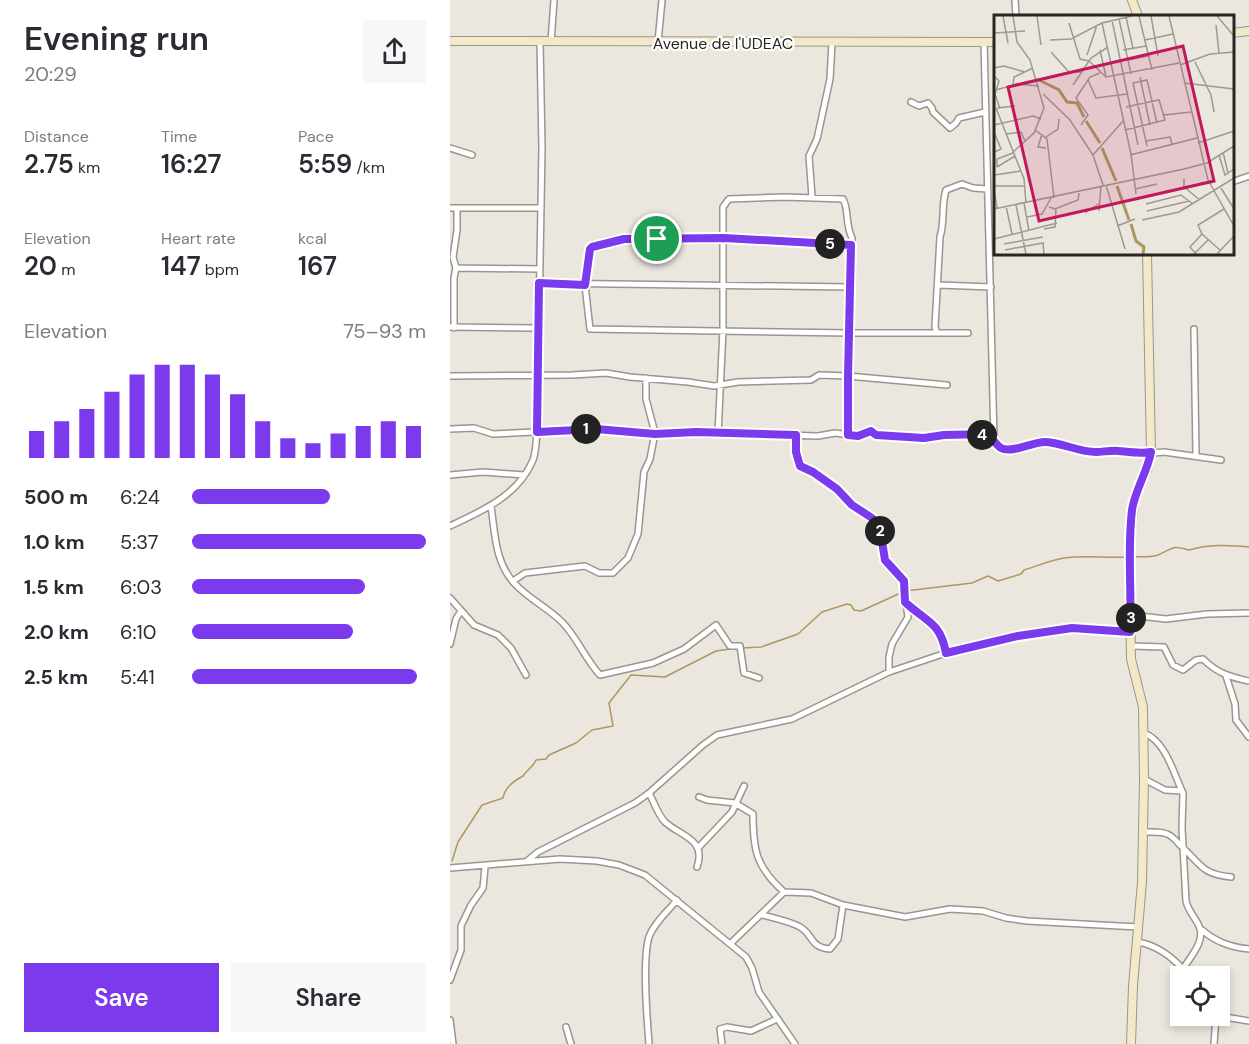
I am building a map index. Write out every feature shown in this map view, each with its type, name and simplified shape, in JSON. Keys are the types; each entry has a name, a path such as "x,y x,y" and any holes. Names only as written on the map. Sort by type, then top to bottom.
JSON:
{"street":[{"path":"551,42 554,0"},
{"path":"658,42 662,0"},
{"path":"1132,0 1138,15"},
{"path":"1234,33 1249,31"},
{"name":"Avenue de I'UDEAC","path":"450,41 994,42"},
{"path":"450,526 505,497 524,475 532,461 537,432 542,148 540,42"},
{"path":"984,42 994,440"},
{"path":"812,197 809,156 817,139 830,79 832,43"},
{"path":"911,102 920,106 928,103 933,112 950,128 959,118 985,112"},
{"path":"450,148 472,155"},
{"path":"1234,182 1249,176"},
{"path":"937,333 935,327 940,237 943,228 941,213 946,190 962,184 972,188 987,189"},
{"path":"718,434 723,330 723,207 729,199 812,197 845,201 846,220 852,238 848,435"},
{"path":"538,328 452,327 456,268 453,257 457,230 453,208 541,208"},
{"path":"851,245 724,238 630,239 592,247 585,285 590,329 968,333"},
{"path":"1131,1044 1144,832 1144,733 1143,707 1131,659 1129,547 1136,495 1147,470 1151,452 1147,255"},
{"path":"456,268 540,269"},
{"path":"539,283 850,286"},
{"path":"939,285 991,287"},
{"path":"1194,329 1196,455"},
{"path":"450,376 606,373 714,386 738,382 811,381 819,375 947,385"},
{"path":"513,581 525,573 585,566 599,573 613,573 628,558 638,534 644,472 650,459 655,434 646,399 646,378"},
{"path":"450,429 474,428 493,434 596,429 655,434 836,433 858,436 871,431 876,435 924,438 988,434 1000,448 1006,449 1030,446 1044,441 1096,452 1106,450 1143,454 1151,452 1196,455 1221,460"},
{"path":"796,435 796,452 800,466 837,489 852,505 872,518 880,529 885,560 904,581 908,617 892,644 889,672"},
{"path":"450,476 472,472 524,475"},
{"path":"491,506 502,566 513,581 563,623 600,675 653,663 684,649 716,625 730,646 740,648 744,673 759,678"},
{"path":"450,597 474,625 498,635 511,648 526,675"},
{"path":"905,602 938,628 944,639 946,653"},
{"path":"450,644 453,627 461,611"},
{"path":"1131,615 1166,619 1207,614 1249,613"},
{"path":"527,861 538,852 635,803 703,744 717,735 792,719 889,672 946,653 1018,636 1072,628 1130,632"},
{"path":"1131,646 1164,647 1173,665 1183,670 1196,660 1203,659 1214,670 1226,676 1249,681"},
{"path":"1226,676 1235,704 1236,720 1249,738"},
{"path":"1144,733 1153,736 1168,758 1182,791 1186,901 1202,934 1200,943 1185,966"},
{"path":"1144,779 1165,790 1182,791"},
{"path":"698,848 732,812 744,786"},
{"path":"649,793 664,822 692,840 698,848 697,867"},
{"path":"699,797 735,803 753,814 753,842 760,864 769,878 784,892 811,893 843,905 905,917 950,909 983,911 1027,921 1138,927"},
{"path":"1144,832 1166,833 1207,872 1231,877"},
{"path":"450,868 485,867 560,859 619,865 645,875 746,957 759,992 795,1044"},
{"path":"450,980 461,950 461,926 471,905 483,888 485,867"},
{"path":"730,944 784,892"},
{"path":"649,1044 646,966 649,937 677,900"},
{"path":"762,915 802,927 821,949 830,949 838,939 843,905"},
{"path":"1200,929 1210,937 1231,947 1249,949"},
{"path":"1137,942 1149,944 1179,966"},
{"path":"1230,1018 1249,1021"},
{"path":"722,1044 720,1029 727,1027 752,1031 777,1019"},
{"path":"450,1020 453,1044"},
{"path":"1214,1044 1217,1026"},
{"path":"566,1027 571,1044"}],"waterway":[{"path":"1133,557 1155,556 1176,548 1189,550 1219,546 1249,547"},
{"path":"742,648 761,647 798,634 822,612 847,604 851,605 854,610 861,611 905,591 972,583 988,576 998,581 1059,559 1125,557"},
{"path":"452,861 458,842 482,805 503,798 513,782 523,776 536,760 546,759 549,755 576,743 592,730 613,726 609,703 631,675 665,677 716,651 737,648"}],"route":[{"path":"724,238 851,245 848,435 858,436 871,431 876,435 924,438 988,434 1000,448 1006,449 1030,446 1044,441 1096,452 1106,450 1143,454 1151,452 1147,470 1132,510 1129,547 1130,632 1072,628 1018,636 946,653 944,639 938,628 905,602 904,581 885,560 880,529 872,518 852,505 837,489 800,466 796,452 796,435 696,432 655,434 596,429 537,432 539,283 585,285 592,247 624,239 657,239 724,238"}]}
